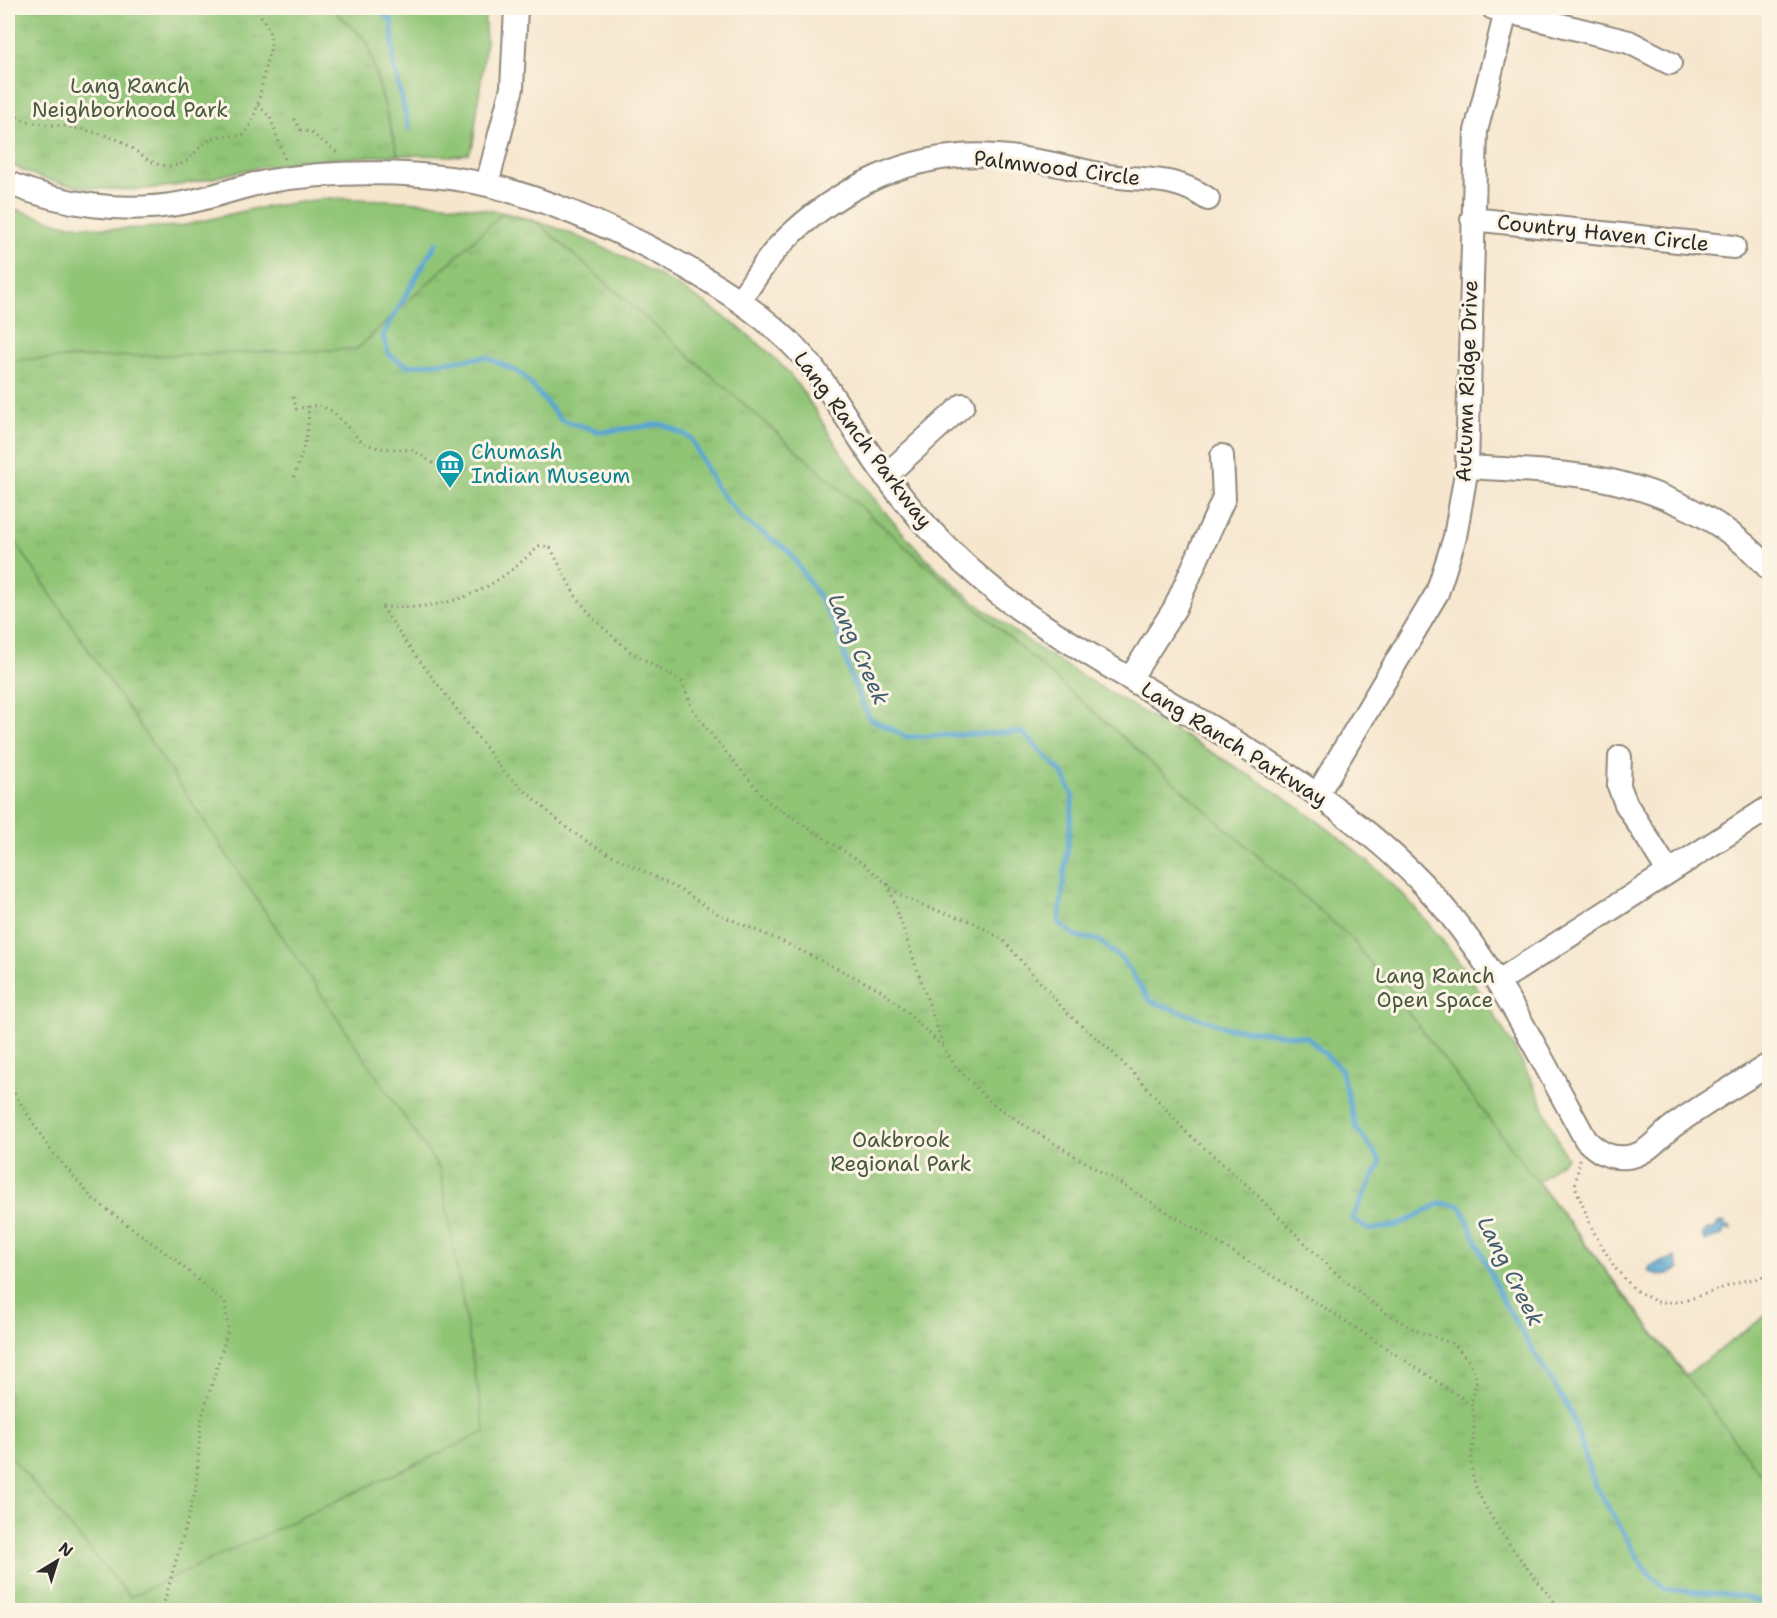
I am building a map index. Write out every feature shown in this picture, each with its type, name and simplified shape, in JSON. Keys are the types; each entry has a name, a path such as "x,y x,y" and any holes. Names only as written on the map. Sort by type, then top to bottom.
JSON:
{"street":[{"path":"487,184 512,88 516,8"},
{"path":"1502,8 1629,42 1670,63"},
{"name":"Autumn Ridge Drive","path":"1317,795 1437,593 1455,537 1467,467 1476,131 1502,8"},
{"name":"Palmwood Circle","path":"740,300 779,247 821,208 866,180 922,162 961,156 995,156 1029,160 1116,177 1181,184 1190,186 1208,199"},
{"name":"Lang Ranch Parkway","path":"8,183 69,203 133,207 182,204 268,181 340,173 412,175 487,184 608,228 655,251 740,300 776,328 812,365 885,476 934,534 988,585 1043,626 1317,795 1372,836 1420,880 1463,930 1499,981 1586,1140 1607,1155 1629,1157 1647,1150 1672,1127 1770,1064"},
{"name":"Country Haven Circle","path":"1472,219 1734,247"},
{"path":"885,476 963,405"},
{"path":"1130,679 1175,608 1224,498 1222,456"},
{"path":"1467,467 1569,474 1660,496 1718,524 1757,555 1770,570"},
{"path":"1620,758 1619,786 1626,804 1668,871"},
{"path":"1499,981 1770,807"}],"path":[{"path":"8,109 27,122 55,124 112,137 153,163 170,166 186,162 214,138 243,136 258,105 271,41 266,23 254,8"},
{"path":"258,105 270,117 290,179"},
{"path":"294,119 301,130 310,132 338,153"},
{"path":"293,397 296,409 319,405 332,411 363,443 378,448 413,450 448,473"},
{"path":"294,477 301,457 308,420 308,406"},
{"path":"944,1048 879,989 779,940 718,914 674,886 594,846 568,829 505,773 412,652 382,607 432,607 463,598 517,567 539,546 550,547 575,595 596,621 628,650 682,682 692,708 767,801 800,820 888,883 900,895 923,906 973,922 1002,940 1068,1014 1141,1081 1186,1132 1248,1186 1354,1289 1417,1331 1454,1344 1469,1361 1477,1379 1471,1404 1476,1432 1472,1451 1472,1473 1484,1503 1561,1611"},
{"path":"888,883 944,1048 955,1066 992,1102 1021,1124 1330,1311 1471,1404"},
{"path":"8,1083 49,1148 93,1199 175,1260 225,1303 228,1330 201,1420 196,1490 162,1611"},
{"path":"1586,1140 1577,1164 1575,1186 1598,1241 1615,1268 1635,1290 1658,1302 1681,1302 1743,1281 1770,1276"}],"green space":[{"name":"Lang Ranch Neighborhood Park","path":"8,8 331,8 367,41 398,155 279,165 184,184 131,190 88,188 26,172 8,163"},
{"path":"331,8 484,8 486,41 473,144 469,153 458,156 398,155 367,41"},
{"name":"Oakbrook Regional Park","path":"329,198 458,205 536,221 618,254 701,301 738,327 770,354 795,381 874,499 916,548 963,592 1016,633 1072,670 1244,772 1300,809 1353,849 1402,894 1458,960 1505,1032 1537,1092 1567,1157 1538,1182 1686,1375 1769,1313 1769,1610 8,1610 8,207 62,224 115,229 181,226 252,209"},
{"name":"Oakbrook Regional Park","path":"503,213 538,223 1352,939 1769,1485 1769,1610 8,1610 8,1453 130,1597 485,1432 440,1170 8,531 8,360 357,349"}],"water":[{"path":"1719,1222 1724,1222 1724,1228 1729,1226 1731,1230 1724,1229 1724,1234 1705,1242 1702,1235 1707,1229 1714,1229"},
{"path":"1675,1257 1679,1269 1664,1274 1648,1271 1650,1266"}],"waterway":[{"name":"Lang Creek","path":"376,8 392,21 394,66 409,129"},
{"name":"Lang Creek","path":"436,243 383,335 389,355 408,366 486,357 522,374 561,420 602,432 662,424 691,438 716,487 743,520 788,550 819,597 837,628 851,677 869,718 907,737 1022,732 1064,775 1073,797 1059,923 1077,937 1098,940 1123,960 1150,1001 1228,1028 1307,1037 1341,1069 1356,1128 1381,1162 1352,1218 1370,1230 1399,1225 1441,1203 1461,1206 1504,1303 1572,1414 1594,1483 1645,1569 1665,1589 1741,1596 1764,1603 1768,1610"}],"place":[{"name":"Chumash Indian Museum","path":"450,490"}],"park label":[{"name":"Lang Ranch Open Space","path":"1435,988"}]}
